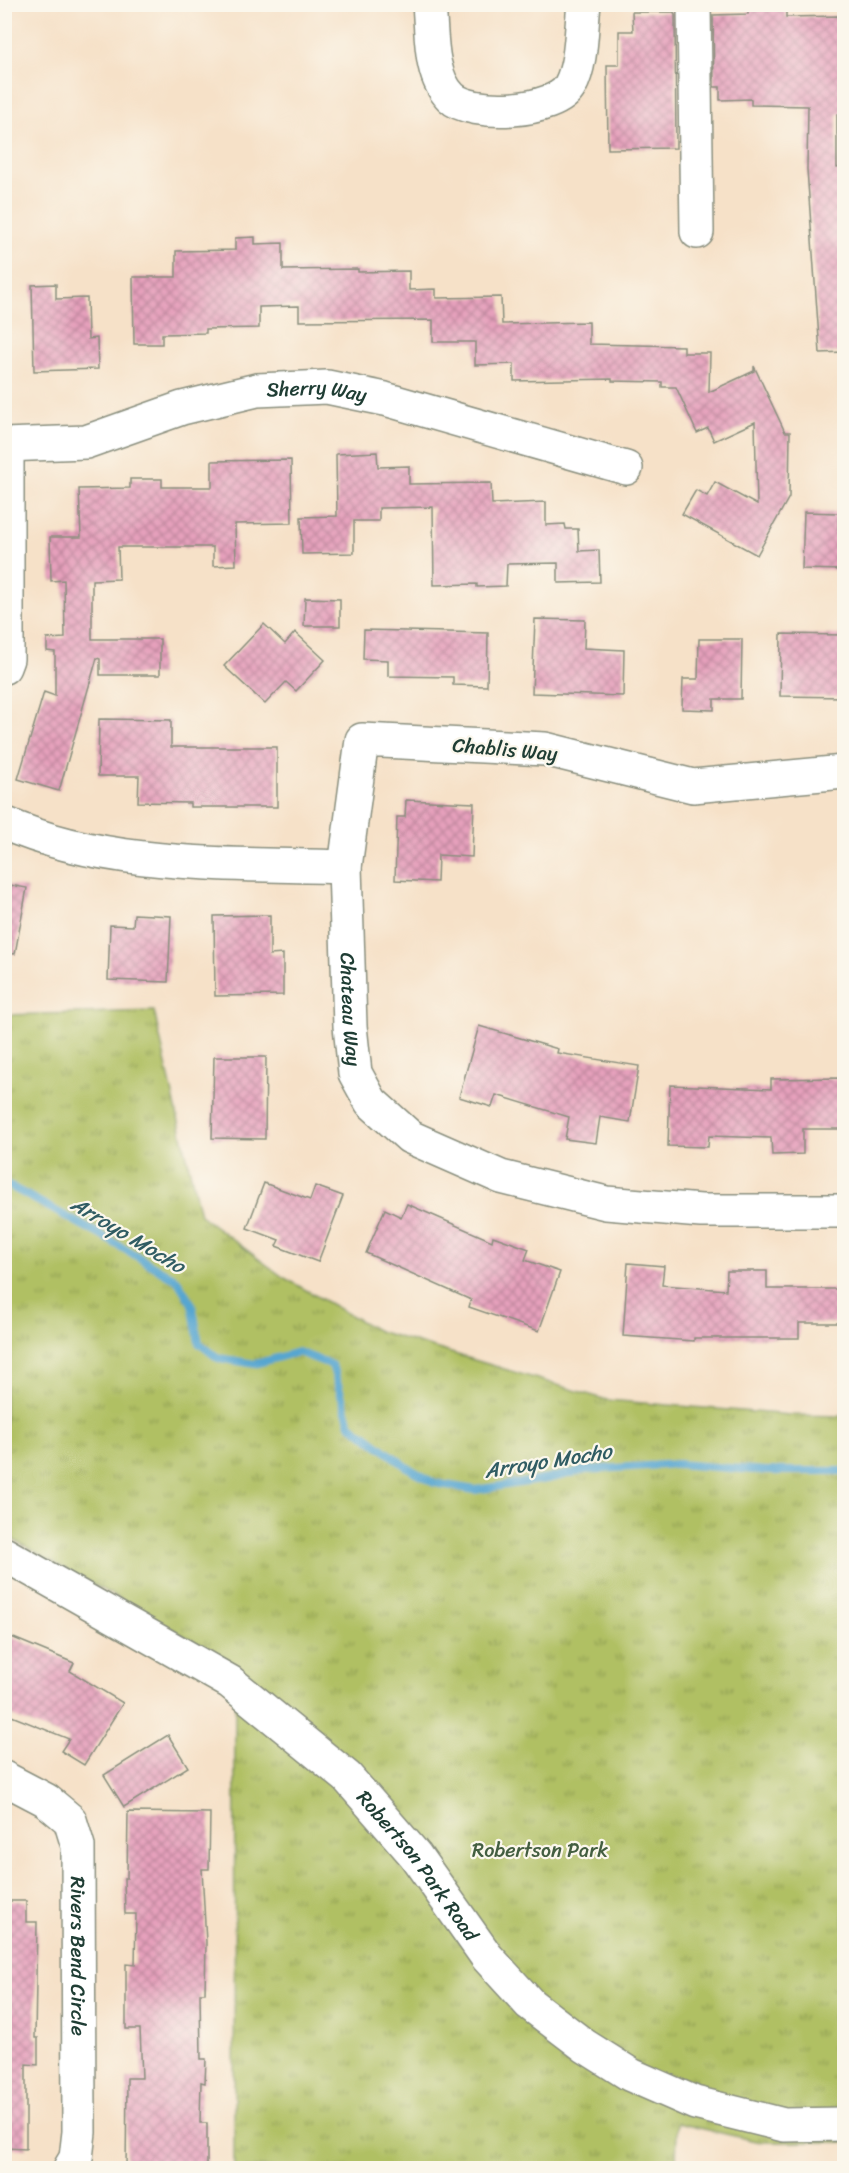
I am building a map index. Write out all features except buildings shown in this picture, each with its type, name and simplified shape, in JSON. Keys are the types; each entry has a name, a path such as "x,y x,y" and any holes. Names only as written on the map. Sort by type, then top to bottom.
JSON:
{"street":[{"path":"429,4 437,75 452,98 474,109 532,108 555,101 570,88 578,57 584,4"},
{"path":"694,4 697,232"},
{"name":"Sherry Way","path":"6,445 86,442 182,408 257,390 327,387 385,399 626,468"},
{"path":"4,667 7,659 6,445"},
{"name":"Chablis Way","path":"345,867 362,740 544,749 693,786 844,772"},
{"path":"4,823 23,831 88,850 175,861 345,867"},
{"name":"Chateau Way","path":"345,867 350,1026 355,1073 371,1102 410,1137 501,1177 606,1203 701,1211 844,1211"},
{"name":"Robertson Park Road","path":"4,1554 230,1682 347,1777 415,1855 487,1957 530,2004 585,2046 632,2075 695,2103 784,2125 844,2124"},
{"name":"Rivers Bend Circle","path":"4,1778 46,1800 70,1820 78,1846 79,2132 76,2158 70,2169"}],"green space":[{"name":"Robertson Park","path":"154,1011 200,1215 283,1277 378,1331 607,1400 790,1415 844,1416 844,2142 761,2142 677,2123 676,2168 234,2168 235,1664 5,1535 4,1015"}],"waterway":[{"name":"Arroyo Mocho","path":"4,1183 104,1237 177,1280 192,1304 199,1343 218,1358 255,1364 298,1352 332,1365 350,1424 407,1467 434,1483 475,1490 547,1479 585,1470 678,1464 766,1471 844,1471"}]}
